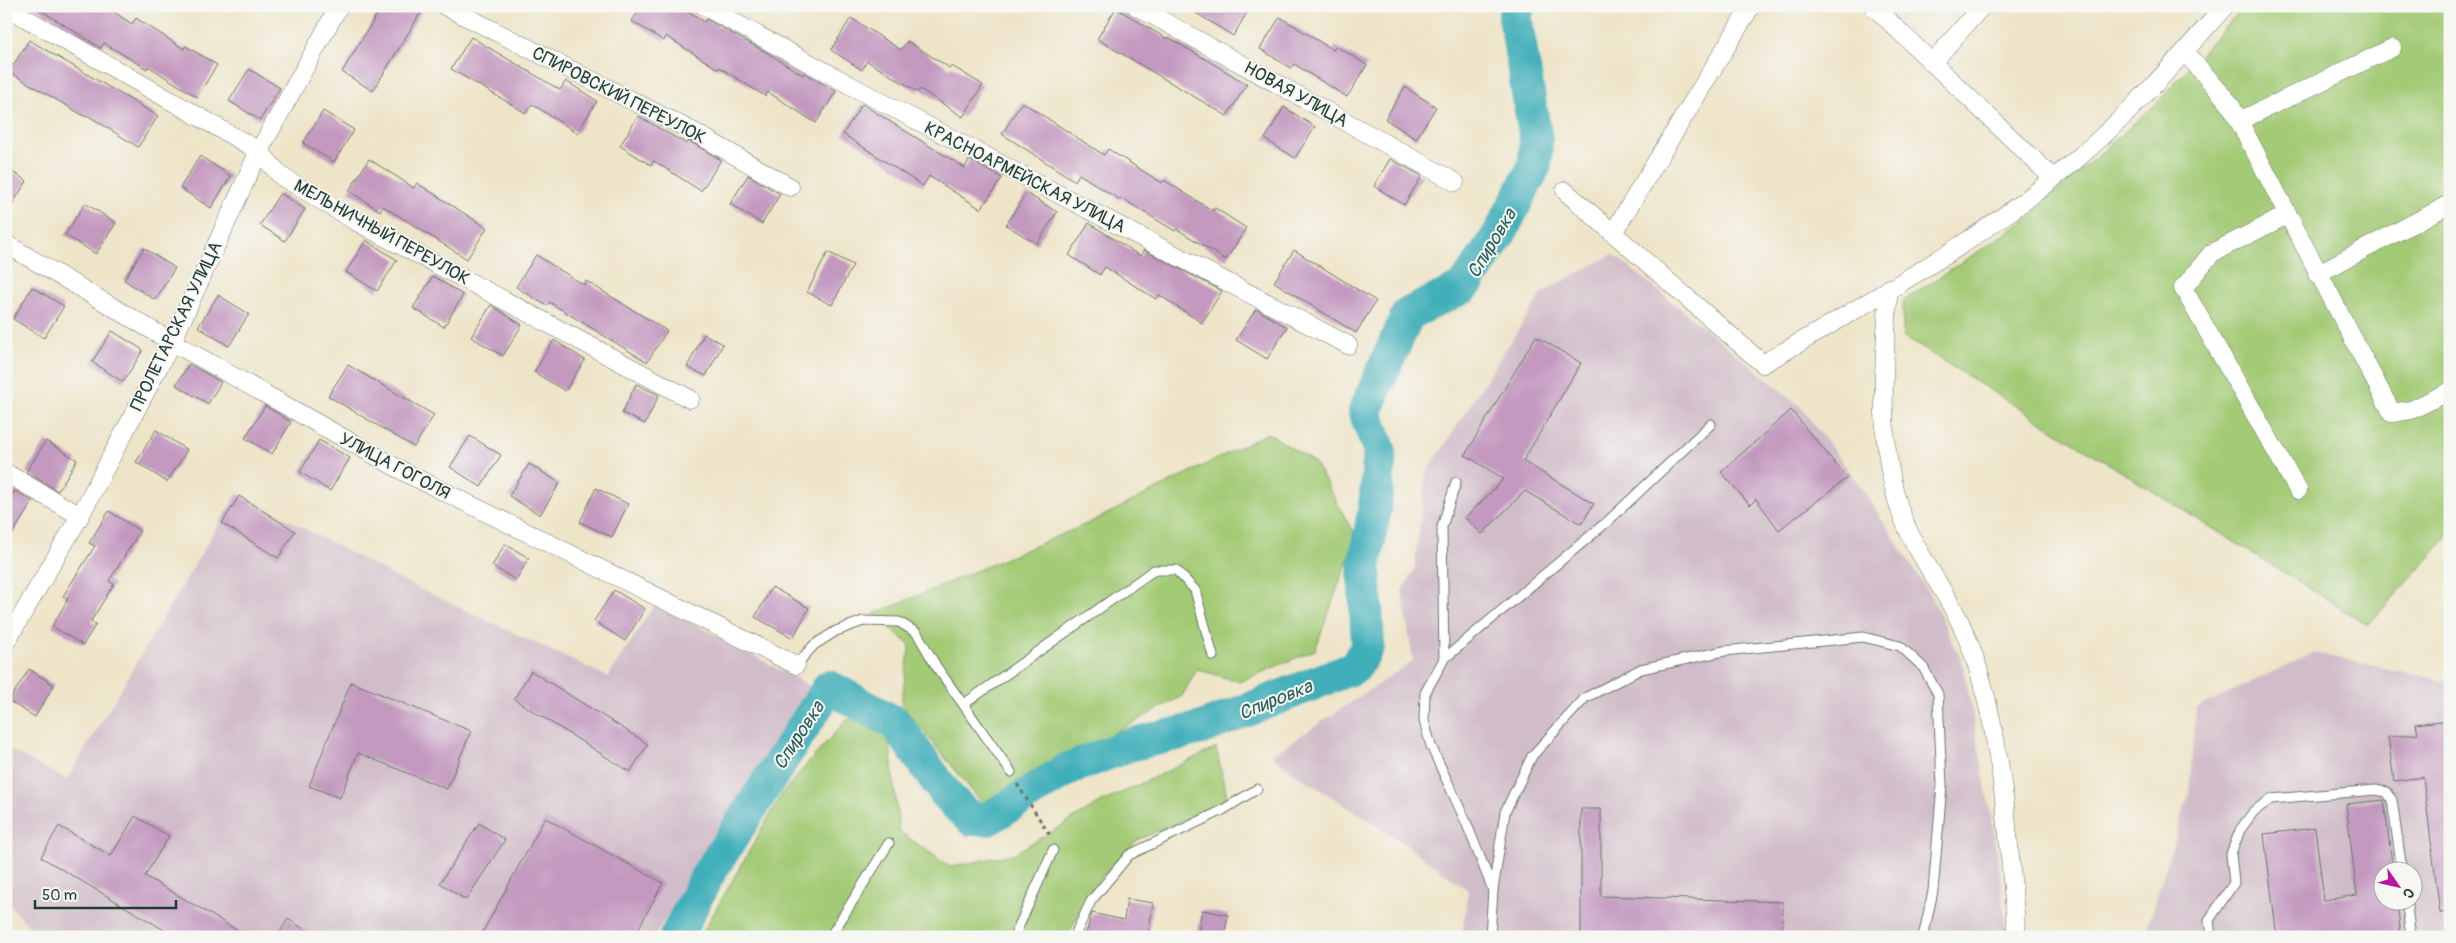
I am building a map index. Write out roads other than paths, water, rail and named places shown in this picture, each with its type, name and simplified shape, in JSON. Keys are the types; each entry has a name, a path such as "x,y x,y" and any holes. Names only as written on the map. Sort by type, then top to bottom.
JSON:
{"street":[{"name":"ПРОЛЕТАРСКАЯ УЛИЦА","path":"6,642 80,516 172,342 259,151 339,6"},
{"name":"СПИРОВСКИЙ ПЕРЕУЛОК","path":"445,6 694,132 790,187"},
{"name":"КРАСНОАРМЕЙСКАЯ УЛИЦА","path":"704,6 872,97 1348,345"},
{"name":"НОВАЯ УЛИЦА","path":"1136,6 1455,182"},
{"path":"1613,233 1751,6"},
{"path":"1873,6 2053,178"},
{"path":"1932,63 1982,6"},
{"path":"1565,191 1763,364 2013,210 2077,159 2149,92 2225,6"},
{"name":"МЕЛЬНИЧНЫЙ ПЕРЕУЛОК","path":"6,7 259,151 281,176 355,221 690,399"},
{"path":"2239,121 2392,48"},
{"path":"2185,52 2230,104 2286,215 2392,413 2411,410 2450,391"},
{"path":"2317,274 2450,204"},
{"path":"2286,215 2212,253 2183,288 2298,490"},
{"name":"УЛИЦА ГОГОЛЯ","path":"6,244 172,342 408,474 796,665"},
{"path":"1889,288 1883,403 1887,459 1901,513 1920,553 1961,623 1980,674 1993,725 2007,831 2017,937"},
{"path":"6,473 80,516"}],"lane":[{"path":"1493,890 1466,822 1432,746 1424,721 1425,693 1444,659 1608,521 1712,424"},
{"path":"1444,659 1442,527 1456,482"},
{"path":"964,704 1154,570 1176,570 1195,590 1213,656"},
{"path":"796,665 814,645 836,631 864,620 899,622 917,633 936,666 1011,772"},
{"path":"1490,937 1493,890 1505,812 1532,756 1585,698 1641,669 1650,667 1724,651 1863,637 1900,646 1923,667 1938,694 1942,785 1933,891 1924,933 1921,937"},
{"path":"1074,937 1090,902 1129,855 1221,810 1257,790"},
{"path":"2211,937 2209,920 2234,883 2231,854 2240,830 2254,811 2271,799 2375,790 2387,792 2392,800 2401,860"},
{"path":"830,937 889,843"},
{"path":"1014,937 1053,850"},
{"path":"2407,910 2411,937"}],"waterway":[{"name":"Спировка","path":"676,937 707,876 829,687 895,723 949,798 971,819 988,819 1068,769 1129,745 1202,728 1355,667 1368,646 1364,568 1375,506 1380,452 1365,411 1408,314 1464,287 1500,233 1535,165 1536,140 1515,16 1519,6"}]}
